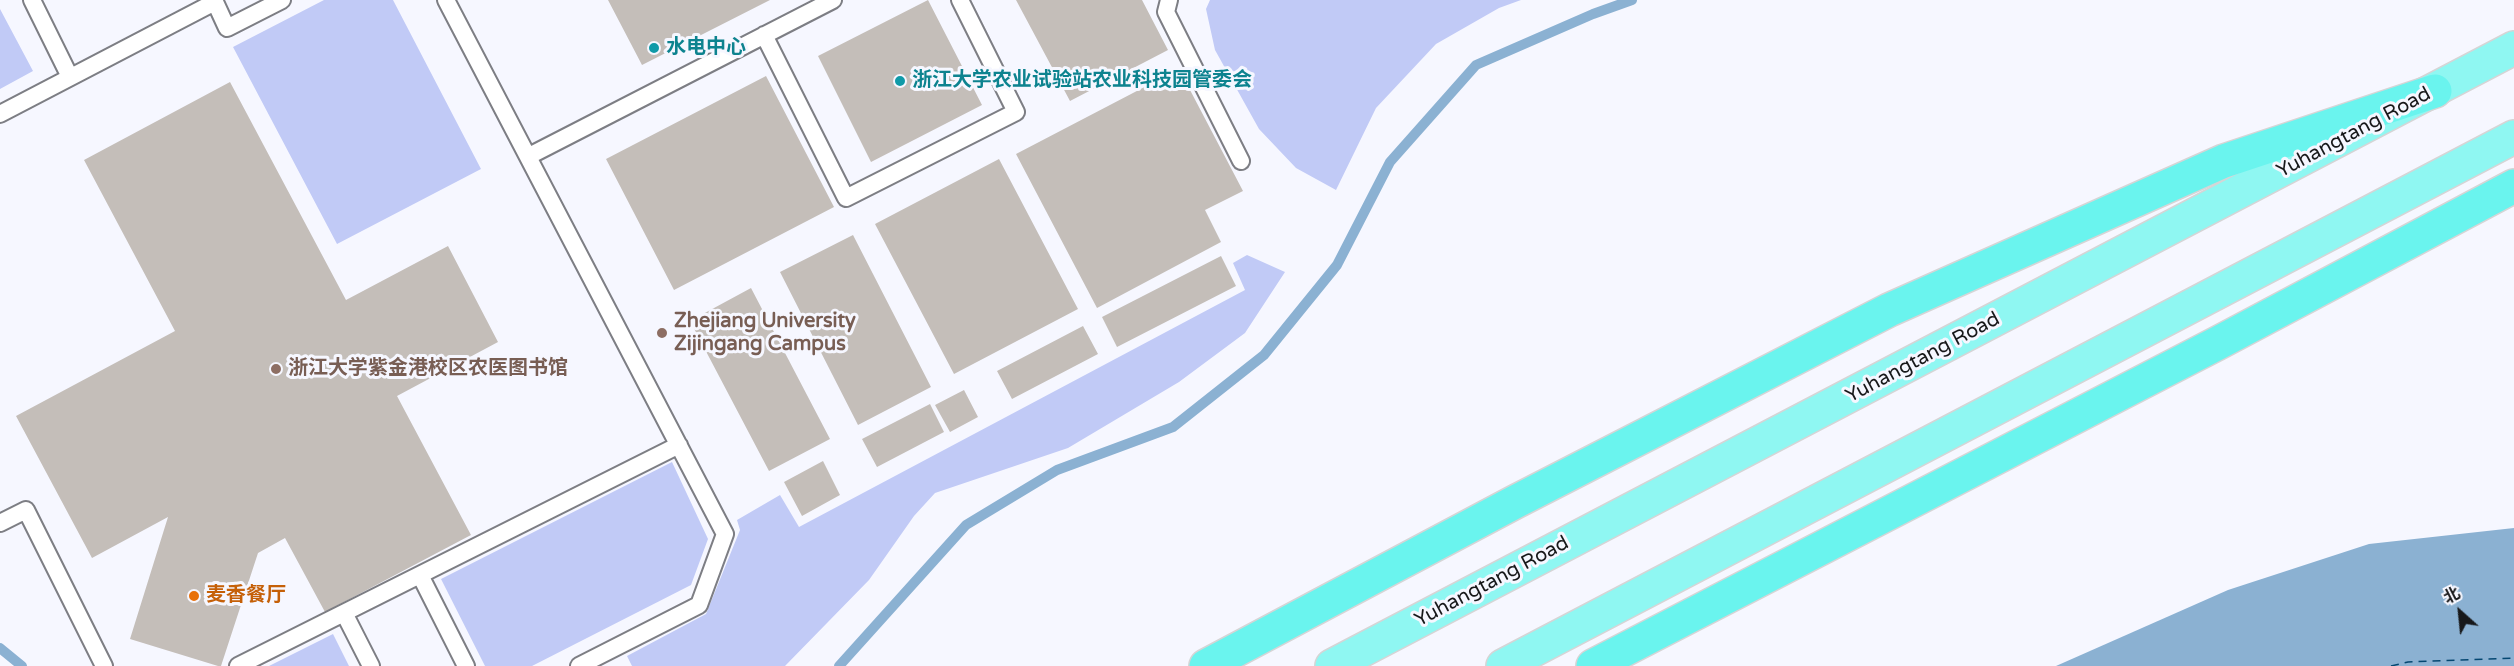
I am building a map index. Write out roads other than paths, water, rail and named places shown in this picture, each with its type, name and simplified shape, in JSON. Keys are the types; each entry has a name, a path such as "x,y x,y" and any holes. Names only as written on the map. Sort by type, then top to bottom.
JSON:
{"highway":[{"path":"1206,666 1526,496 1889,310 2224,161 2435,91"},
{"path":"1593,666 2218,343 2514,186"}],"main road":[{"name":"Yuhangtang Road","path":"1332,666 2514,48"},
{"path":"1503,666 2514,137"}],"lane":[{"path":"32,0 70,77"},
{"path":"0,114 214,1 227,28 282,0"},
{"path":"446,0 725,534 699,605 579,666"},
{"path":"529,156 833,0"},
{"path":"764,35 846,198 1016,112 960,0"},
{"path":"1169,0 1166,12 1241,161"},
{"path":"238,666 679,445"},
{"path":"1,520 26,510 104,666"},
{"path":"420,575 466,666"},
{"path":"344,613 371,666"}],"waterway":[{"path":"839,666 966,525 1057,470 1173,427 1264,355 1337,265 1390,162 1476,65 1593,14 1632,0"},
{"path":"0,648 22,666"}],"place":[{"name":"水电中心","path":"654,48"},
{"name":"浙江大学农业试验站农业科技园管委会","path":"900,81"},
{"name":"Zhejiang University Zijingang Campus","path":"662,333"},
{"name":"浙江大学紫金港校区农医图书馆","path":"276,369"},
{"name":"麦香餐厅","path":"194,596"}]}
